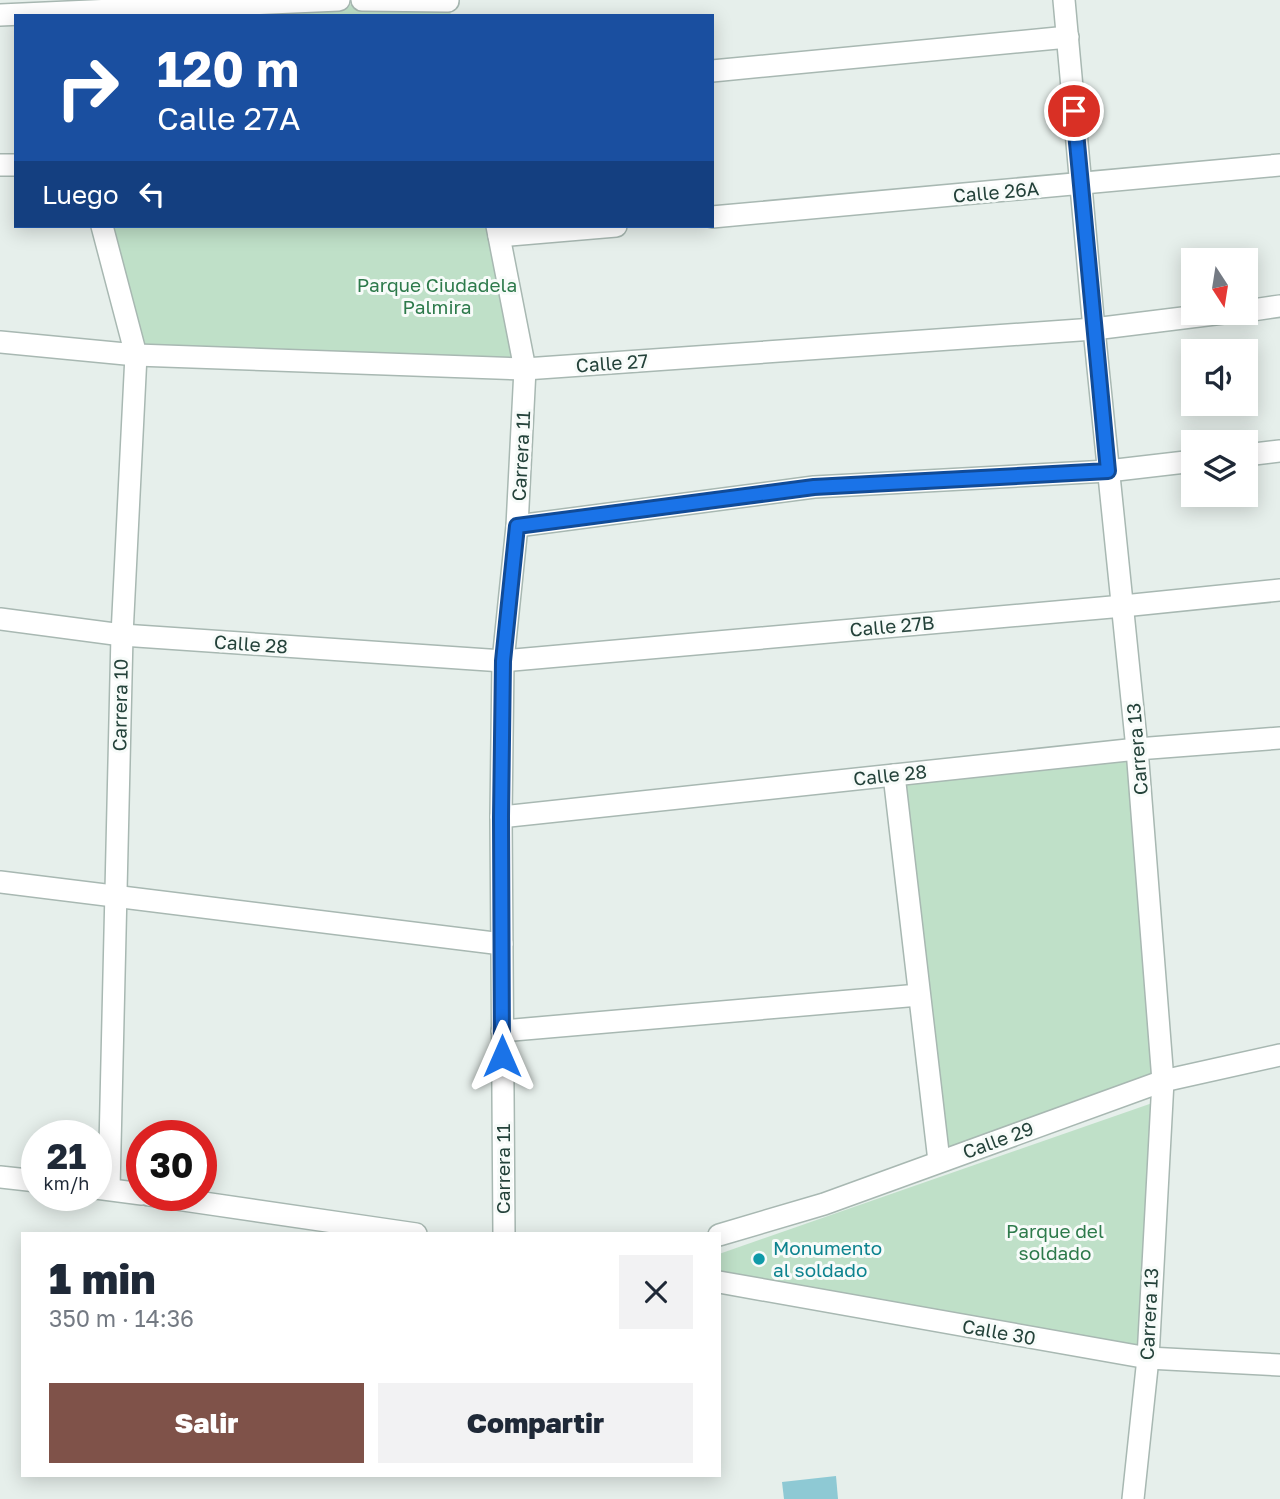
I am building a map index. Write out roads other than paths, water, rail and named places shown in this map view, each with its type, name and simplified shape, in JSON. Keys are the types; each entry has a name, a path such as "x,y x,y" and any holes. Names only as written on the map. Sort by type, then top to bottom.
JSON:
{"street":[{"path":"0,15 45,10 338,0"},
{"path":"362,0 449,6"},
{"name":"Carrera 13","path":"1064,0 1137,749 1163,1081 1147,1359 1133,1499"},
{"path":"714,72 1068,37"},
{"name":"Calle 26A","path":"714,217 1280,165"},
{"name":"Carrera 10","path":"103,228 136,355 122,635 117,898 106,1120"},
{"path":"498,231 569,228"},
{"name":"Carrera 11","path":"498,231 525,369 517,526 503,661 501,817 504,1232"},
{"path":"1258,309 1280,306"},
{"name":"Calle 27","path":"0,342 136,355 525,369 1094,329 1181,318"},
{"path":"1258,454 1280,451"},
{"path":"517,526 814,487 1108,471 1181,463"},
{"name":"Calle 27B","path":"503,661 1280,590"},
{"name":"Calle 28","path":"0,619 122,635 503,661"},
{"name":"Calle 28","path":"501,817 1137,749 1280,738"},
{"path":"894,775 939,1161"},
{"path":"0,882 502,943"},
{"path":"502,1031 919,995"},
{"name":"Calle 29","path":"721,1235 824,1204 1163,1081 1280,1055"},
{"path":"0,1177 21,1179"},
{"path":"217,1205 402,1232"},
{"name":"Calle 30","path":"721,1282 1147,1359 1280,1365"}],"water":[{"path":"836,1476 838,1499 784,1499 782,1482"}],"place":[{"name":"Monumento al soldado","path":"759,1259"}],"park label":[{"name":"Parque Ciudadela Palmira","path":"437,296"},
{"name":"Parque del soldado","path":"1055,1242"}]}
